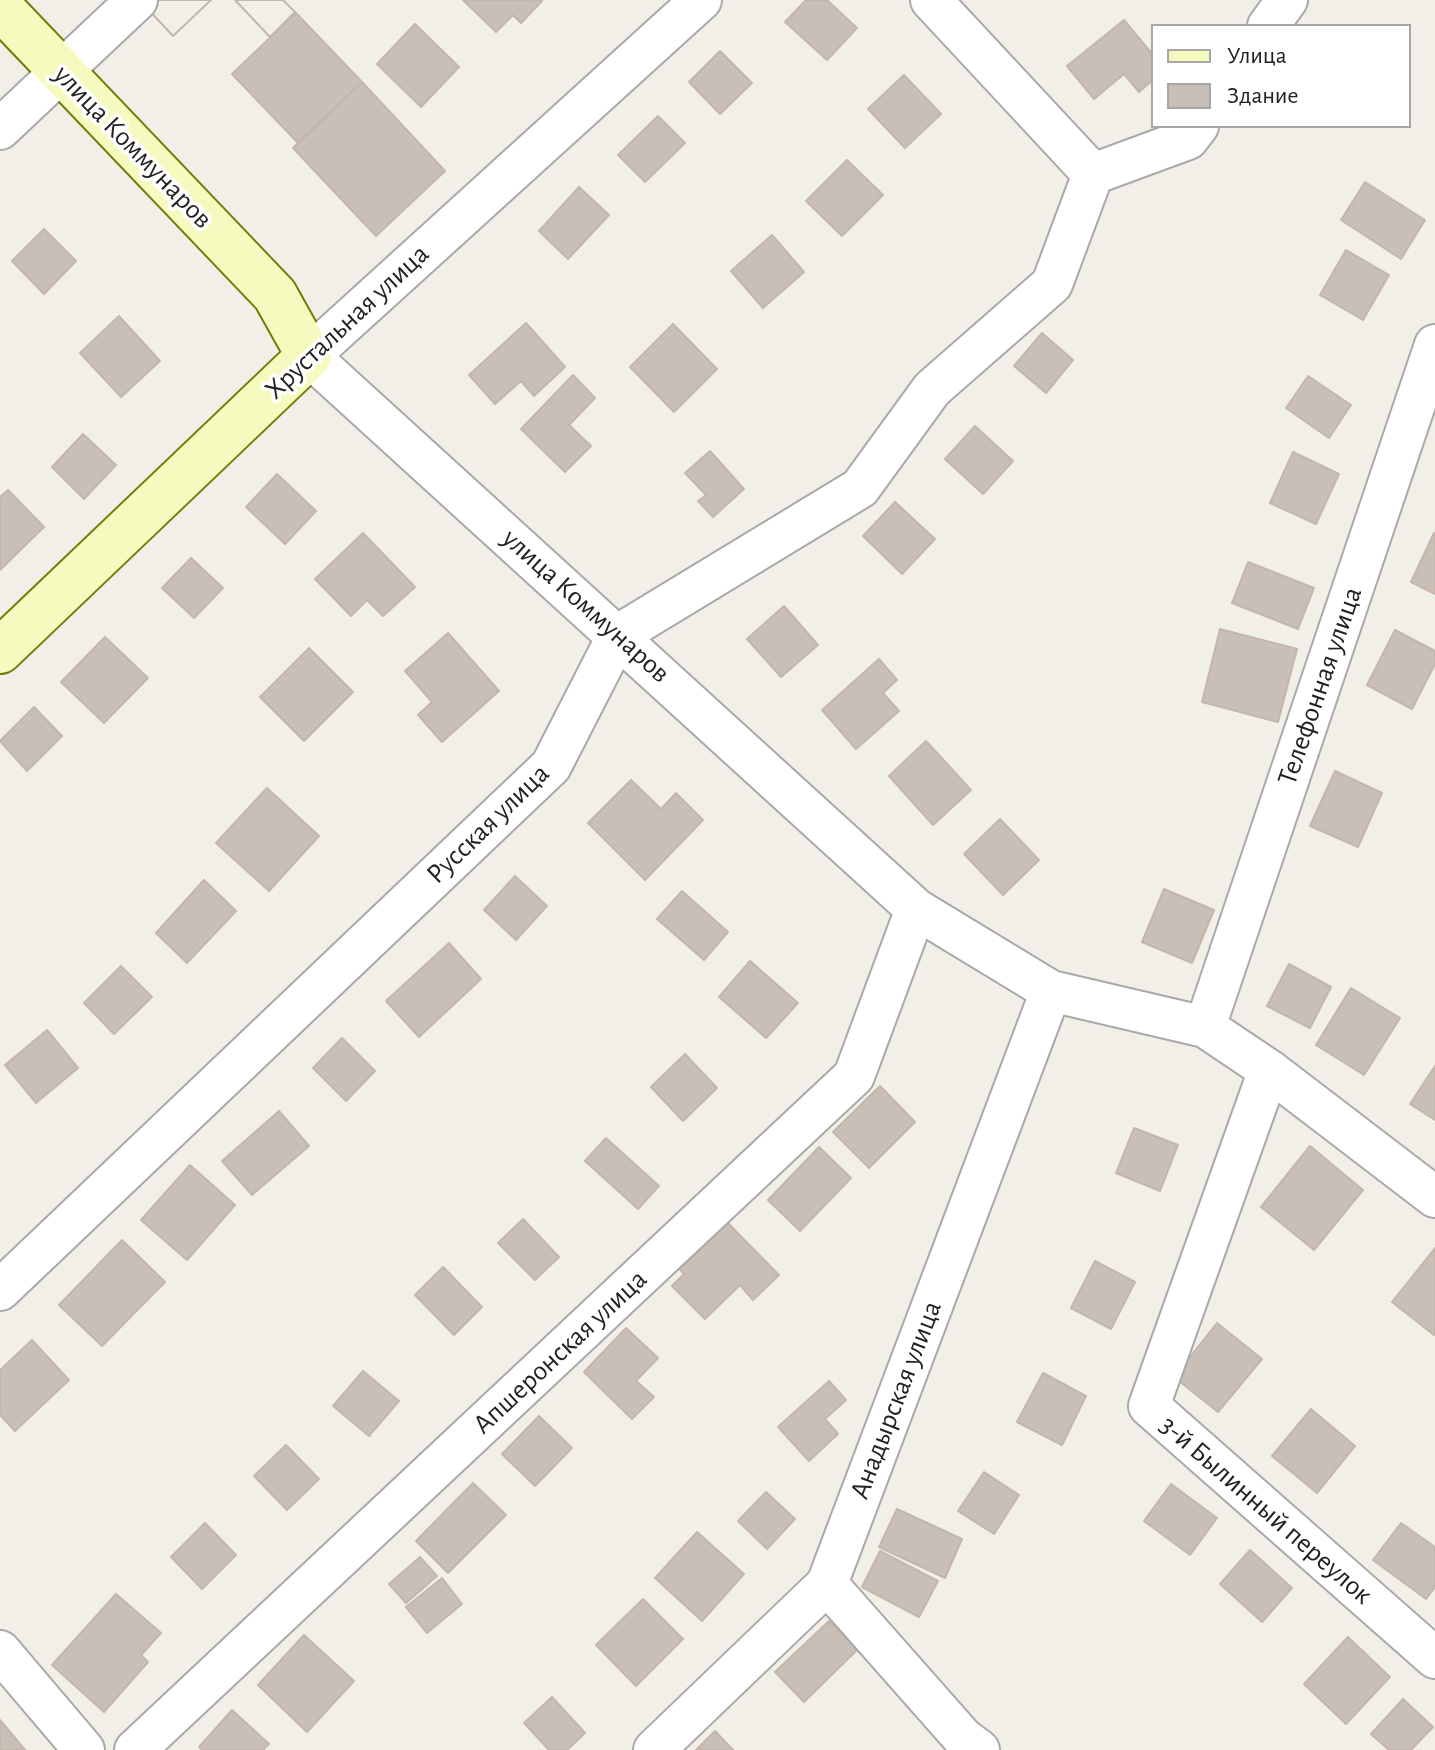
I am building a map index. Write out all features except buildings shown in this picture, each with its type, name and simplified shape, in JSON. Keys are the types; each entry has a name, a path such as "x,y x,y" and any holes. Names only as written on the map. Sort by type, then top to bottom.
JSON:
{"street":[{"path":"0,129 137,0"},
{"name":"Хрустальная улица","path":"0,651 309,356 701,0"},
{"path":"931,0 1093,174"},
{"path":"1269,24 1287,0"},
{"name":"улица Коммунаров","path":"0,7 275,295 309,356 916,909 1051,991 1205,1027 1269,1070 1435,1197"},
{"path":"618,635 860,488 932,389 1052,284 1093,174 1188,139 1196,128"},
{"name":"Телефонная улица","path":"1205,1027 1435,345"},
{"name":"Русская улица","path":"0,1290 551,766 618,635"},
{"name":"Апшеронская улица","path":"135,1750 854,1076 916,909"},
{"name":"Анадырская улица","path":"654,1750 827,1584 1051,991"},
{"name":"3-й Былинный переулок","path":"1269,1070 1149,1406 1435,1658"},
{"path":"827,1584 963,1738 979,1750"},
{"path":"0,1651 84,1750"}]}
